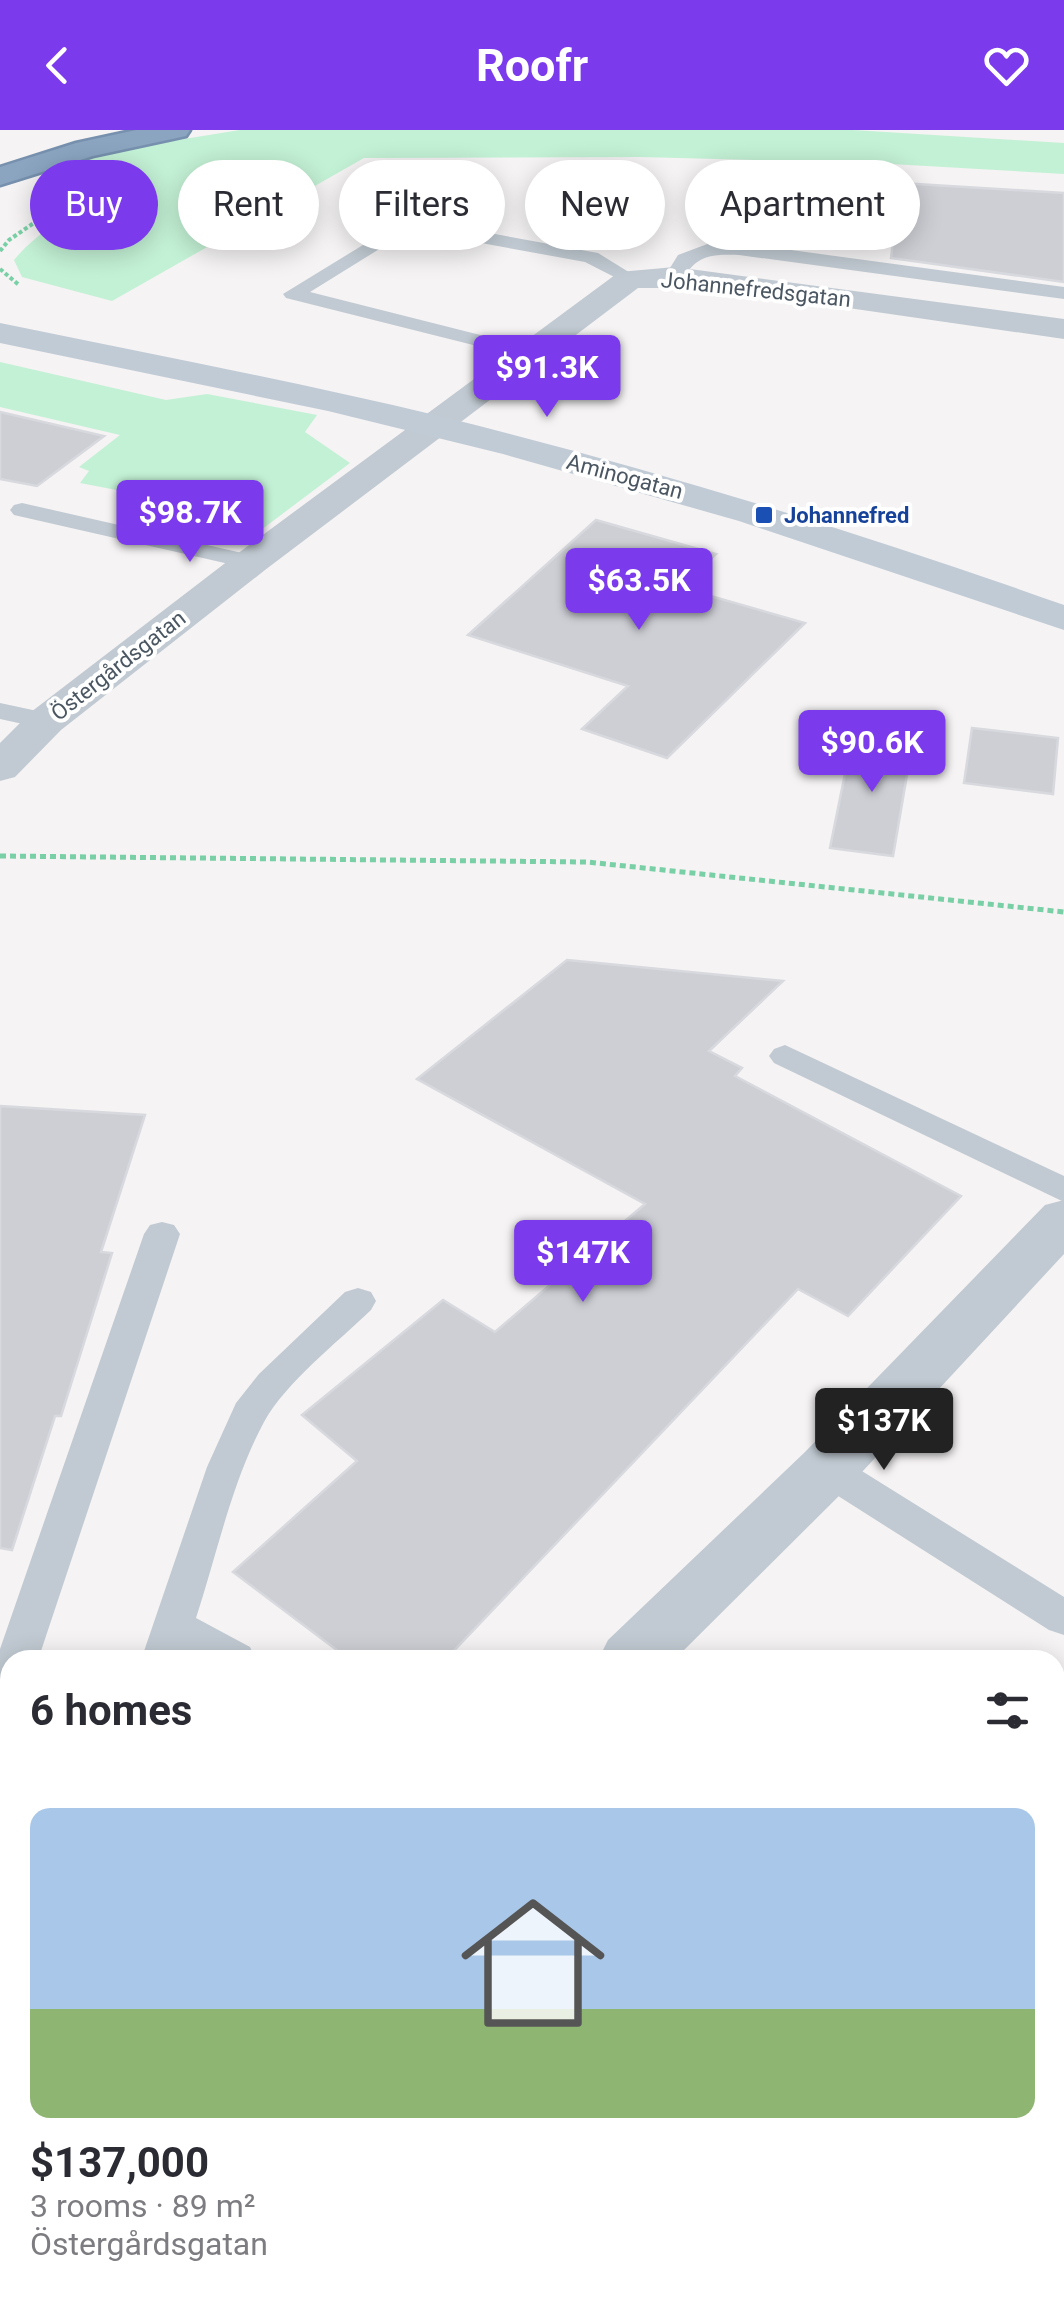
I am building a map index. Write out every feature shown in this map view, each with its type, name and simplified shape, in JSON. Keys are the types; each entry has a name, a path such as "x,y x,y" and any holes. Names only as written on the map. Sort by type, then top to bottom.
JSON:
{"highway":[{"path":"0,176 86,149 176,130"}],"street":[{"name":"Johannefredsgatan","path":"435,426 630,279 675,276 1064,330"},
{"name":"Aminogatan","path":"0,333 435,426 781,520 1064,618"},
{"name":"Östergårdsgatan","path":"0,768 46,721 250,562 435,426"},
{"path":"642,1650 826,1469 1064,1219"}],"lane":[{"path":"529,353 292,294 408,224 591,258 630,279"},
{"path":"675,276 679,262 691,253 739,248 1064,293"},
{"path":"22,510 250,562"},
{"path":"0,711 46,721"},
{"path":"785,1056 1064,1190"},
{"path":"20,1650 162,1234"},
{"path":"197,1650 167,1642 226,1467 249,1413 272,1384 358,1301"},
{"path":"826,1469 1064,1618"}],"path":[{"path":"0,856 587,862 1064,912"}],"green space":[{"path":"240,130 853,130 1064,143 1064,174 920,166 920,160 364,158 339,160 339,172 319,184 319,160 178,160 178,250 202,250 112,301 22,277 14,260 30,243 30,250 158,250 158,160 87,160 128,148"},
{"path":"0,362 166,400 207,394 317,415 305,432 350,463 249,539 195,530 211,508 80,483 89,471 79,467 120,435 0,407"}],"building":[{"path":"920,184 1064,193 1064,282 891,258 892,250 920,250"},
{"path":"0,412 104,436 37,486 0,479"},
{"path":"596,520 716,554 679,587 805,623 667,758 582,729 628,686 468,635"},
{"path":"972,728 1058,738 1053,794 964,783"},
{"path":"853,734 913,740 893,856 830,848"},
{"path":"567,960 783,981 709,1051 742,1068 735,1076 961,1196 848,1316 798,1289 455,1650 337,1650 233,1572 357,1461 302,1415 443,1300 495,1332 645,1204 417,1079"},
{"path":"0,1106 145,1115 101,1252 112,1253 61,1416 55,1416 12,1550 0,1548"}],"place":[{"name":"Johannefred","path":"764,515"}]}
